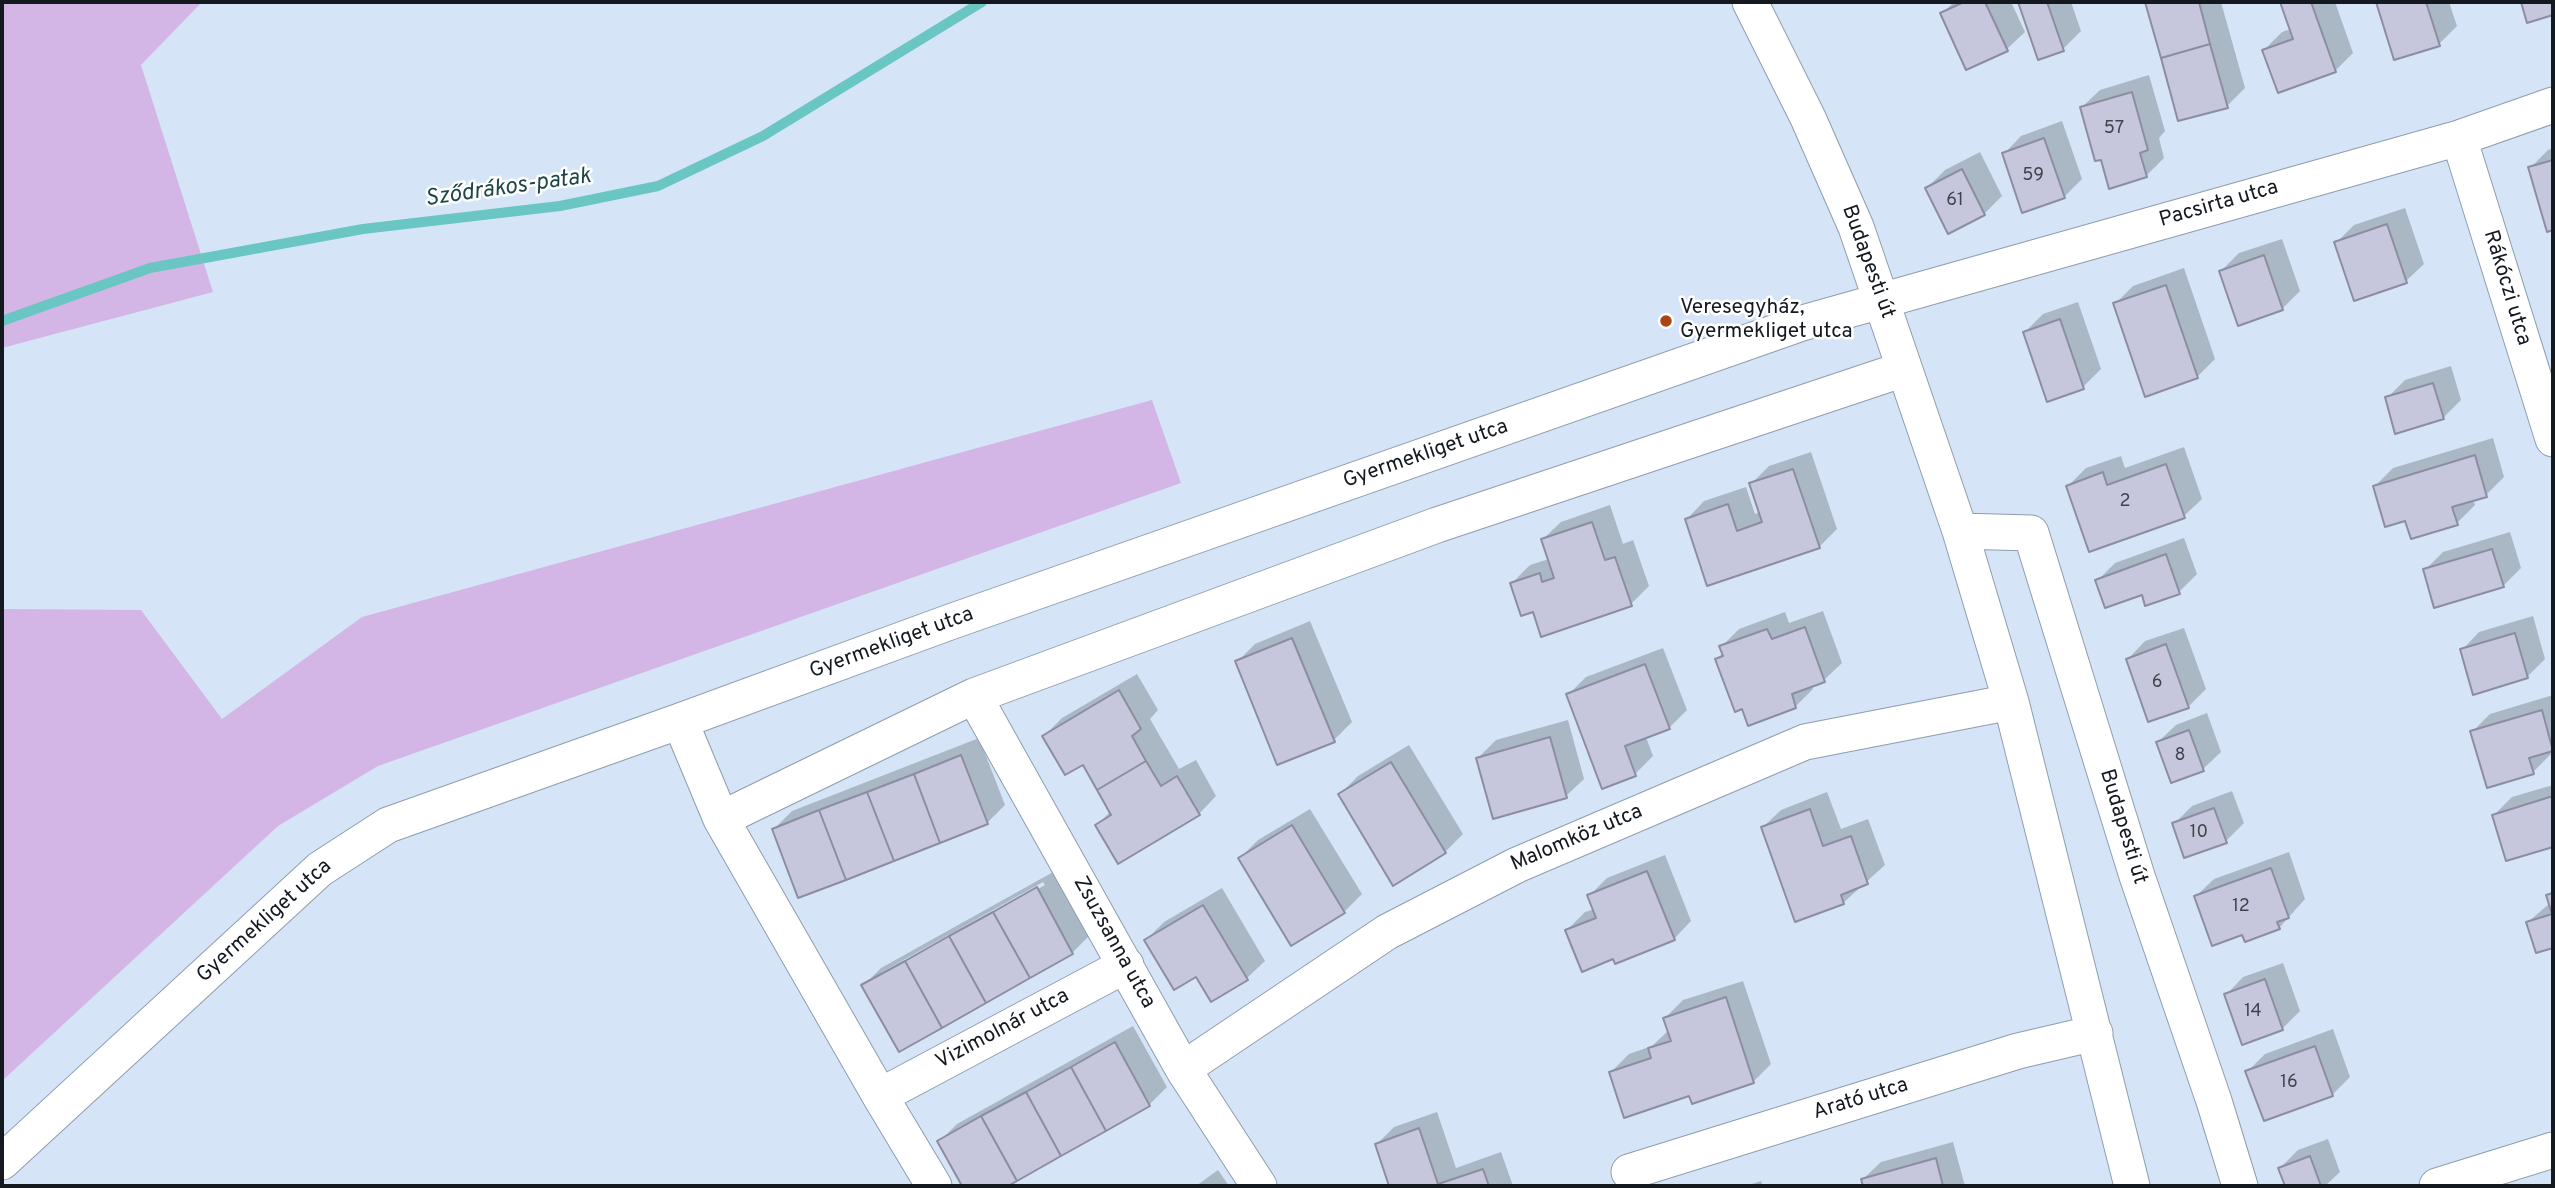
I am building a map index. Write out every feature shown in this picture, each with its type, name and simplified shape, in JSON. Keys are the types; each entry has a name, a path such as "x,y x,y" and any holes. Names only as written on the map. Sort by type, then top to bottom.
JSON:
{"street":[{"name":"Budapesti út","path":"1751,2 1808,118 1856,227 1960,531 2011,702 2132,1186"},
{"name":"Pacsirta utca","path":"1883,301 2459,138 2553,105"},
{"name":"Rákóczi utca","path":"2459,138 2553,439"},
{"name":"Gyermekliget utca","path":"2,1162 320,869 388,825 680,722 963,617 1799,324 1883,301"},
{"path":"722,819 974,696 1437,525 1905,369"},
{"name":"Budapesti út","path":"1960,531 2031,533 2137,876 2214,1101 2239,1186"},
{"name":"Zsuzsanna utca","path":"974,696 1183,1069 1259,1186"},
{"name":"Malomköz utca","path":"1183,1069 1387,932 1517,864 1805,742 2011,702"},
{"path":"680,722 722,819 934,1186"},
{"name":"Vizimolnár utca","path":"880,1096 1126,965"},
{"name":"Arató utca","path":"1629,1172 2018,1051 2095,1033"},
{"path":"2437,1186 2553,1150"}],"shaded area":[{"path":"2,2 202,2 141,65 213,292 2,348"},
{"path":"1152,400 1181,483 378,766 278,826 2,1081 2,609 141,610 222,719 362,617"}],"building":[{"path":"1964,2 1985,2 2008,51 1966,70 1940,13"},
{"path":"2018,2 2047,2 2064,51 2038,60"},
{"path":"2145,2 2199,2 2210,44 2161,58"},
{"path":"2280,2 2311,2 2336,72 2278,93 2262,50 2293,39"},
{"path":"2376,2 2426,2 2440,46 2394,60"},
{"path":"2521,2 2553,2 2553,15 2527,23"},
{"path":"2210,44 2228,108 2178,121 2161,58"},
{"path":"2132,92 2148,150 2140,153 2147,177 2109,189 2101,160 2095,161 2080,107"},
{"path":"2044,138 2065,198 2022,213 2002,153"},
{"path":"2553,160 2553,230 2547,232 2528,167"},
{"path":"1962,169 1985,215 1948,234 1925,188"},
{"path":"2387,224 2407,283 2354,301 2334,242"},
{"path":"2264,255 2283,310 2238,326 2219,271"},
{"path":"2166,285 2198,378 2145,397 2113,303"},
{"path":"2060,319 2084,389 2047,402 2023,332"},
{"path":"2433,383 2444,419 2395,434 2385,397"},
{"path":"2475,455 2487,497 2452,507 2458,525 2411,539 2405,521 2385,527 2373,486"},
{"path":"2166,464 2185,518 2089,552 2066,486 2103,472 2107,485"},
{"path":"1793,469 1820,548 1707,586 1685,519 1728,504 1737,531 1762,522 1749,483"},
{"path":"1592,522 1605,560 1615,557 1632,606 1541,637 1533,612 1521,616 1510,583 1540,573 1542,582 1554,578 1541,539"},
{"path":"2492,549 2504,587 2434,608 2423,569"},
{"path":"2166,554 2180,594 2145,606 2142,595 2105,608 2095,580"},
{"path":"1805,627 1825,682 1792,694 1796,708 1748,726 1742,709 1735,712 1715,659 1723,656 1719,646 1767,629 1772,639"},
{"path":"2515,633 2528,678 2473,695 2460,649"},
{"path":"1292,638 1335,742 1277,765 1235,661"},
{"path":"2166,644 2189,708 2148,722 2126,659"},
{"path":"1645,664 1670,729 1625,746 1636,776 1602,789 1566,694"},
{"path":"1119,690 1141,729 1132,736 1146,761 1097,790 1083,765 1065,775 1042,736"},
{"path":"2542,710 2553,751 2529,758 2534,774 2487,788 2470,731"},
{"path":"2189,730 2204,771 2171,783 2156,742"},
{"path":"1550,737 1567,798 1493,819 1476,758"},
{"path":"961,755 988,824 940,843 914,774"},
{"path":"1146,761 1161,786 1177,776 1200,815 1118,864 1095,825 1111,815 1097,790"},
{"path":"1391,762 1446,853 1393,886 1338,794"},
{"path":"914,774 940,843 894,861 867,792"},
{"path":"867,792 894,861 846,880 819,810"},
{"path":"2553,796 2553,847 2506,861 2492,815"},
{"path":"2214,808 2227,843 2184,858 2172,823"},
{"path":"1810,809 1823,846 1851,836 1868,884 1841,895 1844,904 1795,922 1761,827"},
{"path":"819,810 846,880 798,898 772,829"},
{"path":"1292,825 1345,913 1291,946 1238,858"},
{"path":"2271,868 2289,918 2277,922 2280,929 2245,942 2242,935 2212,946 2194,896"},
{"path":"1647,871 1675,940 1615,964 1613,959 1582,972 1565,930 1596,918 1587,895"},
{"path":"1037,887 1073,954 1030,978 993,912"},
{"path":"2553,893 2553,948 2536,953 2526,922 2552,914 2546,895"},
{"path":"1203,905 1248,980 1211,1002 1196,977 1174,990 1144,940"},
{"path":"993,912 1030,978 986,1003 949,936"},
{"path":"949,936 986,1003 942,1028 905,961"},
{"path":"905,961 942,1028 899,1052 861,985"},
{"path":"2265,979 2283,1030 2242,1045 2224,994"},
{"path":"1726,997 1754,1083 1692,1104 1689,1096 1624,1118 1609,1072 1651,1058 1648,1048 1671,1041 1663,1018"},
{"path":"1115,1042 1150,1106 1106,1131 1071,1067"},
{"path":"2315,1046 2333,1096 2264,1121 2245,1071"},
{"path":"1071,1067 1106,1131 1061,1156 1026,1092"},
{"path":"1026,1092 1061,1156 1017,1181 981,1116"},
{"path":"981,1116 1017,1181 1008,1186 962,1186 937,1141"},
{"path":"1419,1128 1438,1184 1483,1169 1489,1186 1389,1186 1375,1144"},
{"path":"2310,1156 2321,1186 2285,1186 2278,1168"},
{"path":"1936,1158 1943,1186 1863,1186 1861,1179"}],"waterway":[{"name":"Sződrákos-patak","path":"2,321 150,268 363,229 560,206 658,186 763,136 982,2"}],"place":[{"name":"Veresegyház, Gyermekliget utca","path":"1666,321"}]}
